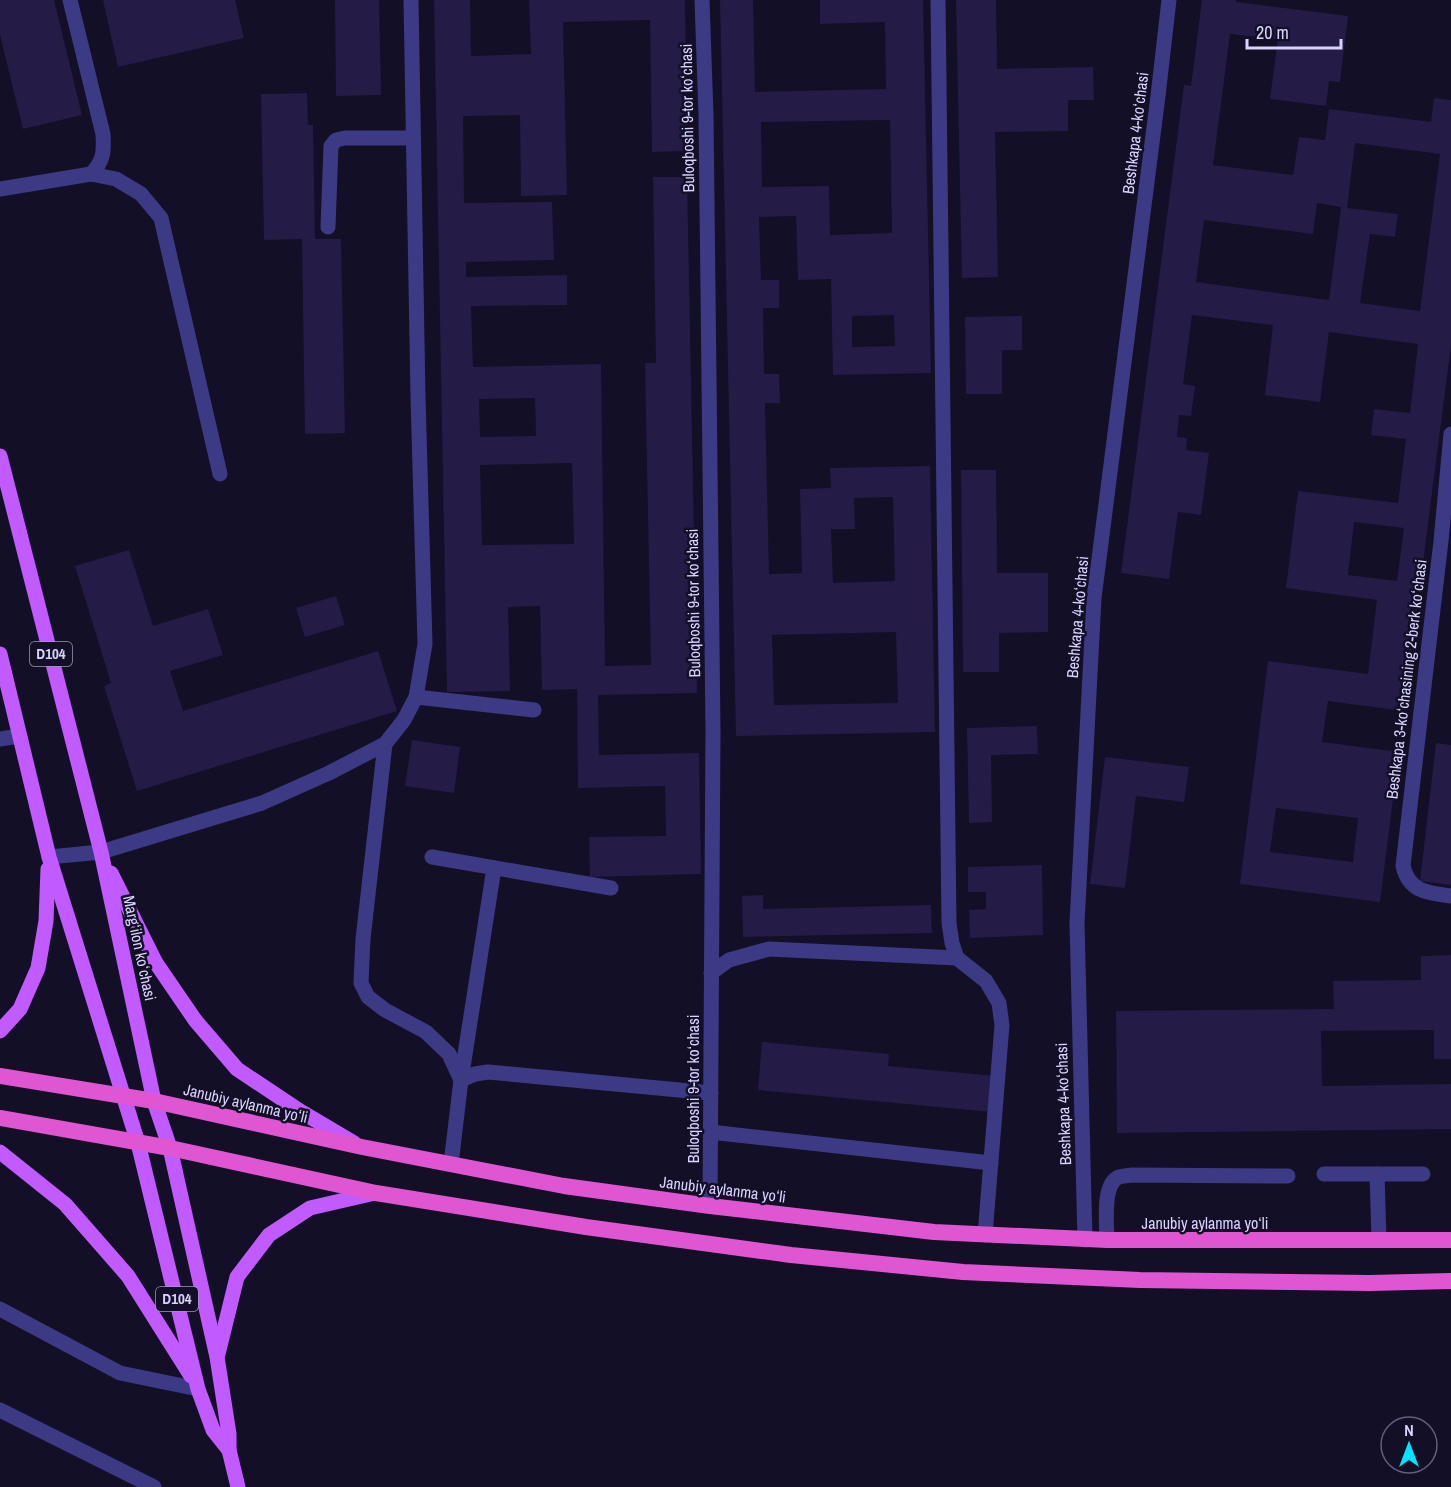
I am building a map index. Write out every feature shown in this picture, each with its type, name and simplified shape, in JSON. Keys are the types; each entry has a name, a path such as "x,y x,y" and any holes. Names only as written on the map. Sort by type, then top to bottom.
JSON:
{"highway":[{"name":"Janubiy aylanma yoʻli","path":"0,1076 154,1101 362,1147 564,1186 710,1206 934,1232 1085,1240 1451,1240"},
{"path":"0,1118 170,1148 376,1193 598,1229 791,1255 963,1272 1163,1280 1370,1283 1451,1281"}],"main road":[{"name":"Margʻilon koʻchasi","path":"0,456 101,852 154,1101 170,1148 218,1357 229,1434 229,1450 238,1487"},
{"name":"Margʻilon koʻchasi","path":"0,654 49,857 138,1143 198,1389 213,1430 229,1450"},
{"path":"101,852 156,963 195,1020 237,1069 300,1111 362,1147"},
{"path":"0,1031 21,1009 38,968 46,921 49,857"},
{"path":"0,1152 65,1204 128,1276 198,1389"},
{"path":"218,1357 237,1277 268,1234 310,1208 376,1193"}],"street":[{"path":"70,0 102,134 104,151 100,165 91,174"},
{"path":"49,857 101,852 262,803 329,773 385,744 404,720 416,696 425,644 411,0"},
{"name":"Buloqboshi 9-tor koʻchasi","path":"702,0 706,115 713,707 710,1206"},
{"path":"938,0 949,912 952,943 957,958 986,981 999,1003 1002,1025 985,1234"},
{"name":"Beshkapa 4-koʻchasi","path":"1085,1240 1077,923 1094,598 1169,0"},
{"path":"328,227 331,146 336,140 413,138"},
{"path":"0,189 91,174 116,179 141,194 161,218 220,474"},
{"name":"Beshkapa 3-koʻchasining 2-berk koʻchasi","path":"1451,434 1441,541 1403,866 1409,883 1429,893 1451,897"},
{"path":"416,696 534,710"},
{"path":"0,740 19,736"},
{"path":"385,744 363,939 361,982 368,997 385,1010 426,1032 448,1054 461,1080"},
{"path":"432,857 611,888"},
{"path":"451,1164 461,1080 495,868"},
{"path":"711,973 729,960 769,949 957,958"},
{"path":"461,1080 488,1072 711,1093"},
{"path":"710,1132 991,1163"},
{"path":"1324,1174 1423,1174"},
{"path":"1377,1174 1379,1240"},
{"path":"1107,1240 1106,1201 1110,1184 1118,1177 1131,1175 1288,1176"},
{"path":"0,1309 120,1373 198,1389"},
{"path":"0,1410 154,1487"}],"building":[{"path":"0,0 54,0 82,115 23,129 0,35"},
{"path":"103,0 235,0 244,38 118,67"},
{"path":"335,0 379,0 381,95 336,96"},
{"path":"434,0 470,0 471,56 531,54 529,0 685,0 687,151 652,152 650,20 563,22 567,195 521,196 520,115 463,116 464,203 552,202 554,260 466,262 466,277 567,275 567,305 471,306 473,367 601,364 605,666 651,665 645,363 656,363 653,177 687,177 697,693 598,695 599,755 699,753 701,874 590,877 589,837 666,836 665,786 578,788 577,689 542,690 540,606 508,607 510,691 447,692","holes":["535,398 536,436 480,437 479,399","572,463 574,544 482,545 480,465"]},
{"path":"720,0 753,0 755,92 886,89 885,22 820,24 820,0 923,0 931,373 833,375 831,279 798,280 796,216 759,217 761,280 779,280 779,308 763,308 764,374 779,374 780,403 765,403 769,574 802,573 800,489 831,488 830,468 930,466 935,732 736,736","holes":["890,120 892,233 830,235 829,186 762,187 761,122","894,315 895,346 852,347 852,316","893,497 895,581 833,583 831,529 855,529 854,498","896,632 898,703 774,705 772,635"]},
{"path":"956,0 996,0 997,69 1093,67 1094,100 1068,100 1068,131 995,132 998,277 962,278"},
{"path":"1202,0 1236,0 1236,2 1348,16 1340,82 1329,81 1326,106 1270,99 1278,39 1230,34 1213,165 1293,175 1299,137 1325,140 1329,109 1431,122 1434,98 1451,100 1451,345 1404,711 1328,701 1322,742 1399,752 1380,902 1240,884 1268,661 1368,674 1377,600 1286,588 1298,491 1398,503 1406,439 1371,435 1374,409 1410,413 1418,344 1329,332 1320,402 1265,395 1273,325 1192,315 1183,384 1195,386 1191,416 1179,415 1177,437 1187,438 1186,450 1209,453 1201,515 1178,512 1169,579 1121,573 1184,85 1191,86","holes":["1355,143 1440,154 1420,311 1360,303 1370,234 1395,237 1398,214 1347,208","1317,203 1341,207 1329,300 1196,282 1204,220 1313,234","1354,522 1404,528 1397,581 1348,575","1276,808 1358,818 1353,862 1270,852"]},
{"path":"307,93 308,125 313,125 315,239 341,239 345,433 305,434 302,239 264,240 261,94"},
{"path":"1022,316 1022,350 1002,350 1002,394 966,394 965,317"},
{"path":"961,470 996,470 997,573 1048,573 1048,632 999,633 999,672 963,672"},
{"path":"129,550 153,626 208,609 223,655 170,671 183,711 378,651 397,711 137,791 104,686 111,683 75,566"},
{"path":"336,596 345,625 305,637 296,608"},
{"path":"1037,726 1038,754 991,755 992,822 969,823 967,728"},
{"path":"412,740 460,747 454,793 405,786"},
{"path":"1436,743 1451,745 1451,885 1420,881"},
{"path":"1105,757 1189,767 1184,802 1136,796 1125,888 1090,884"},
{"path":"1042,865 1043,935 970,938 969,910 986,909 986,892 968,892 968,867"},
{"path":"763,895 763,909 931,905 932,933 743,937 742,896"},
{"path":"1451,955 1451,1059 1434,1059 1434,1030 1321,1031 1322,1086 1451,1084 1451,1129 1117,1133 1116,1011 1334,1009 1333,981 1421,980 1421,956"},
{"path":"762,1042 889,1054 888,1066 995,1076 992,1112 758,1090"}]}
